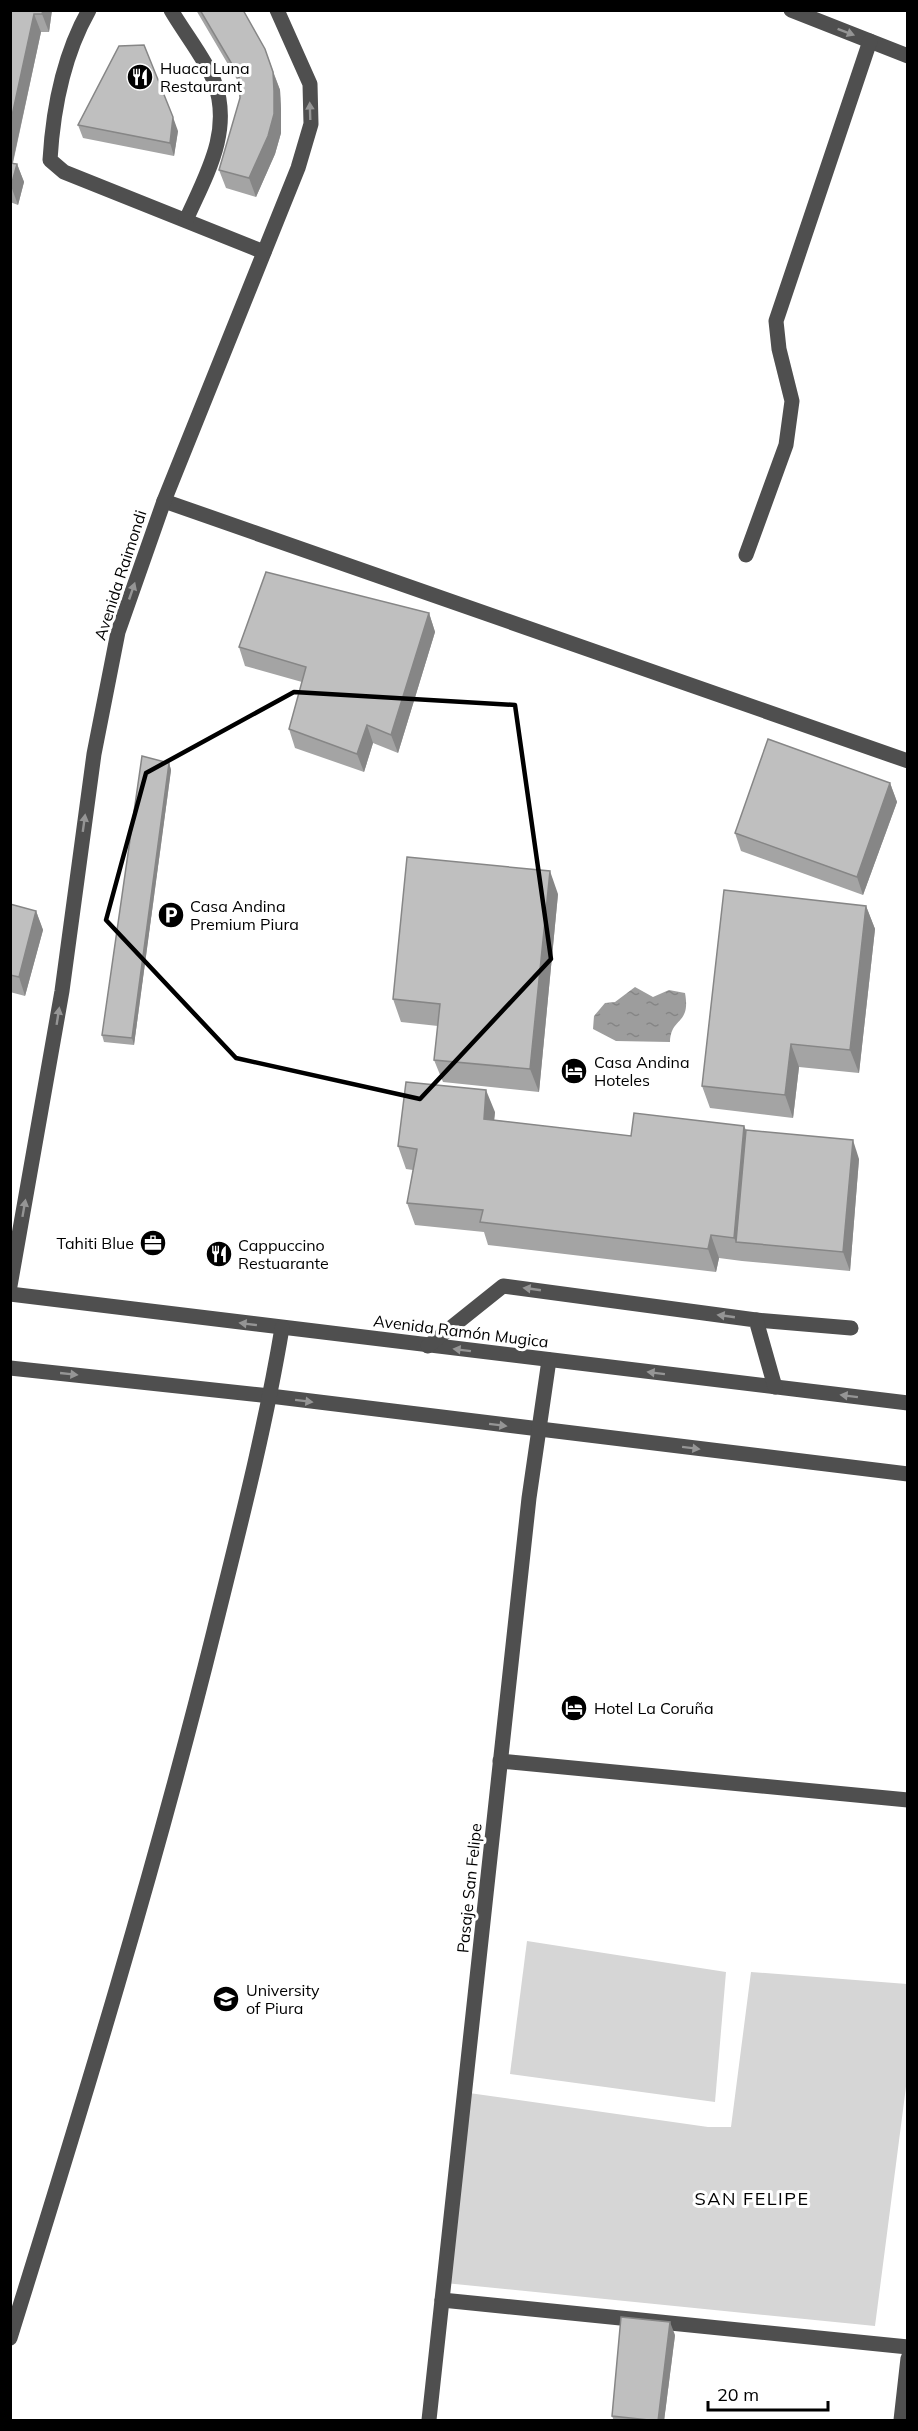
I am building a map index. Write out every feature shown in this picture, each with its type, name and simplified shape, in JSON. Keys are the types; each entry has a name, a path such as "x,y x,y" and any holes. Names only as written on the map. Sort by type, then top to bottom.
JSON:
{"street":[{"path":"89,10 68,55 52,125 50,160 64,172 264,252"},
{"path":"171,10 213,79 221,106 220,134 212,160 186,220"},
{"name":"Avenida Raimondi","path":"10,1286 62,991 93,754 118,632 164,501 298,168 311,124 310,84 277,10"},
{"path":"791,10 908,56"},
{"path":"746,555 786,445 792,401 779,349 777,321 870,41"},
{"path":"164,501 908,760"},
{"path":"428,1346 503,1286 756,1320 851,1328"},
{"name":"Avenida Ramón Mugica","path":"10,1294 908,1403"},
{"path":"756,1320 776,1387"},
{"path":"10,2338 89,2084 185,1748 270,1396 282,1328"},
{"name":"Pasaje San Felipe","path":"429,2421 529,1498 549,1360"},
{"path":"10,1368 270,1396 908,1474"},
{"path":"500,1761 908,1800"},
{"path":"442,2300 908,2347"},
{"path":"901,2421 908,2358"}],"highlighted area":[{"path":"294,692 515,705 551,959 420,1099 236,1058 106,920 146,773"}],"shaded area":[{"path":"527,1941 726,1972 715,2102 510,2074"},
{"path":"751,1972 907,1984 907,2079 875,2326 445,2283 462,2092 708,2127 731,2127"}],"water":[{"path":"635,987 653,997 669,990 685,993 685,1011 671,1034 670,1042 616,1041 593,1029 594,1016 605,1003 615,1002"}],"building":[{"path":"10,10 43,10 42,14 34,14 10,125"},
{"path":"200,10 243,10 265,49 273,72 274,114 268,136 249,178 219,170 240,98 239,76"},
{"path":"144,45 173,117 170,143 78,125 119,46"},
{"path":"10,163 17,164 11,186 10,186"},
{"path":"266,572 429,613 391,735 367,725 357,754 289,729 306,667 239,647"},
{"path":"768,739 890,783 857,877 735,833"},
{"path":"142,756 169,763 132,1038 102,1035"},
{"path":"407,857 550,871 530,1069 434,1060 440,1004 393,999"},
{"path":"724,890 866,906 850,1050 791,1044 785,1095 702,1086"},
{"path":"10,904 36,911 19,977 10,975"},
{"path":"406,1082 486,1090 484,1119 631,1136 634,1113 744,1126 734,1238 711,1235 708,1249 480,1222 483,1210 407,1203 417,1149 398,1146"},
{"path":"746,1130 853,1140 843,1252 736,1242"},
{"path":"621,2317 670,2322 658,2421 612,2416"}],"place":[{"name":"Huaca Luna Restaurant","path":"140,77"},
{"name":"Casa Andina Premium Piura","path":"171,915"},
{"name":"Casa Andina Hoteles","path":"574,1071"},
{"name":"Tahiti Blue","path":"153,1243"},
{"name":"Cappuccino Restuarante","path":"219,1254"},
{"name":"Hotel La Coruña","path":"574,1708"},
{"name":"University of Piura","path":"226,1999"}],"district":[{"name":"SAN FELIPE","path":"752,2198"}]}
